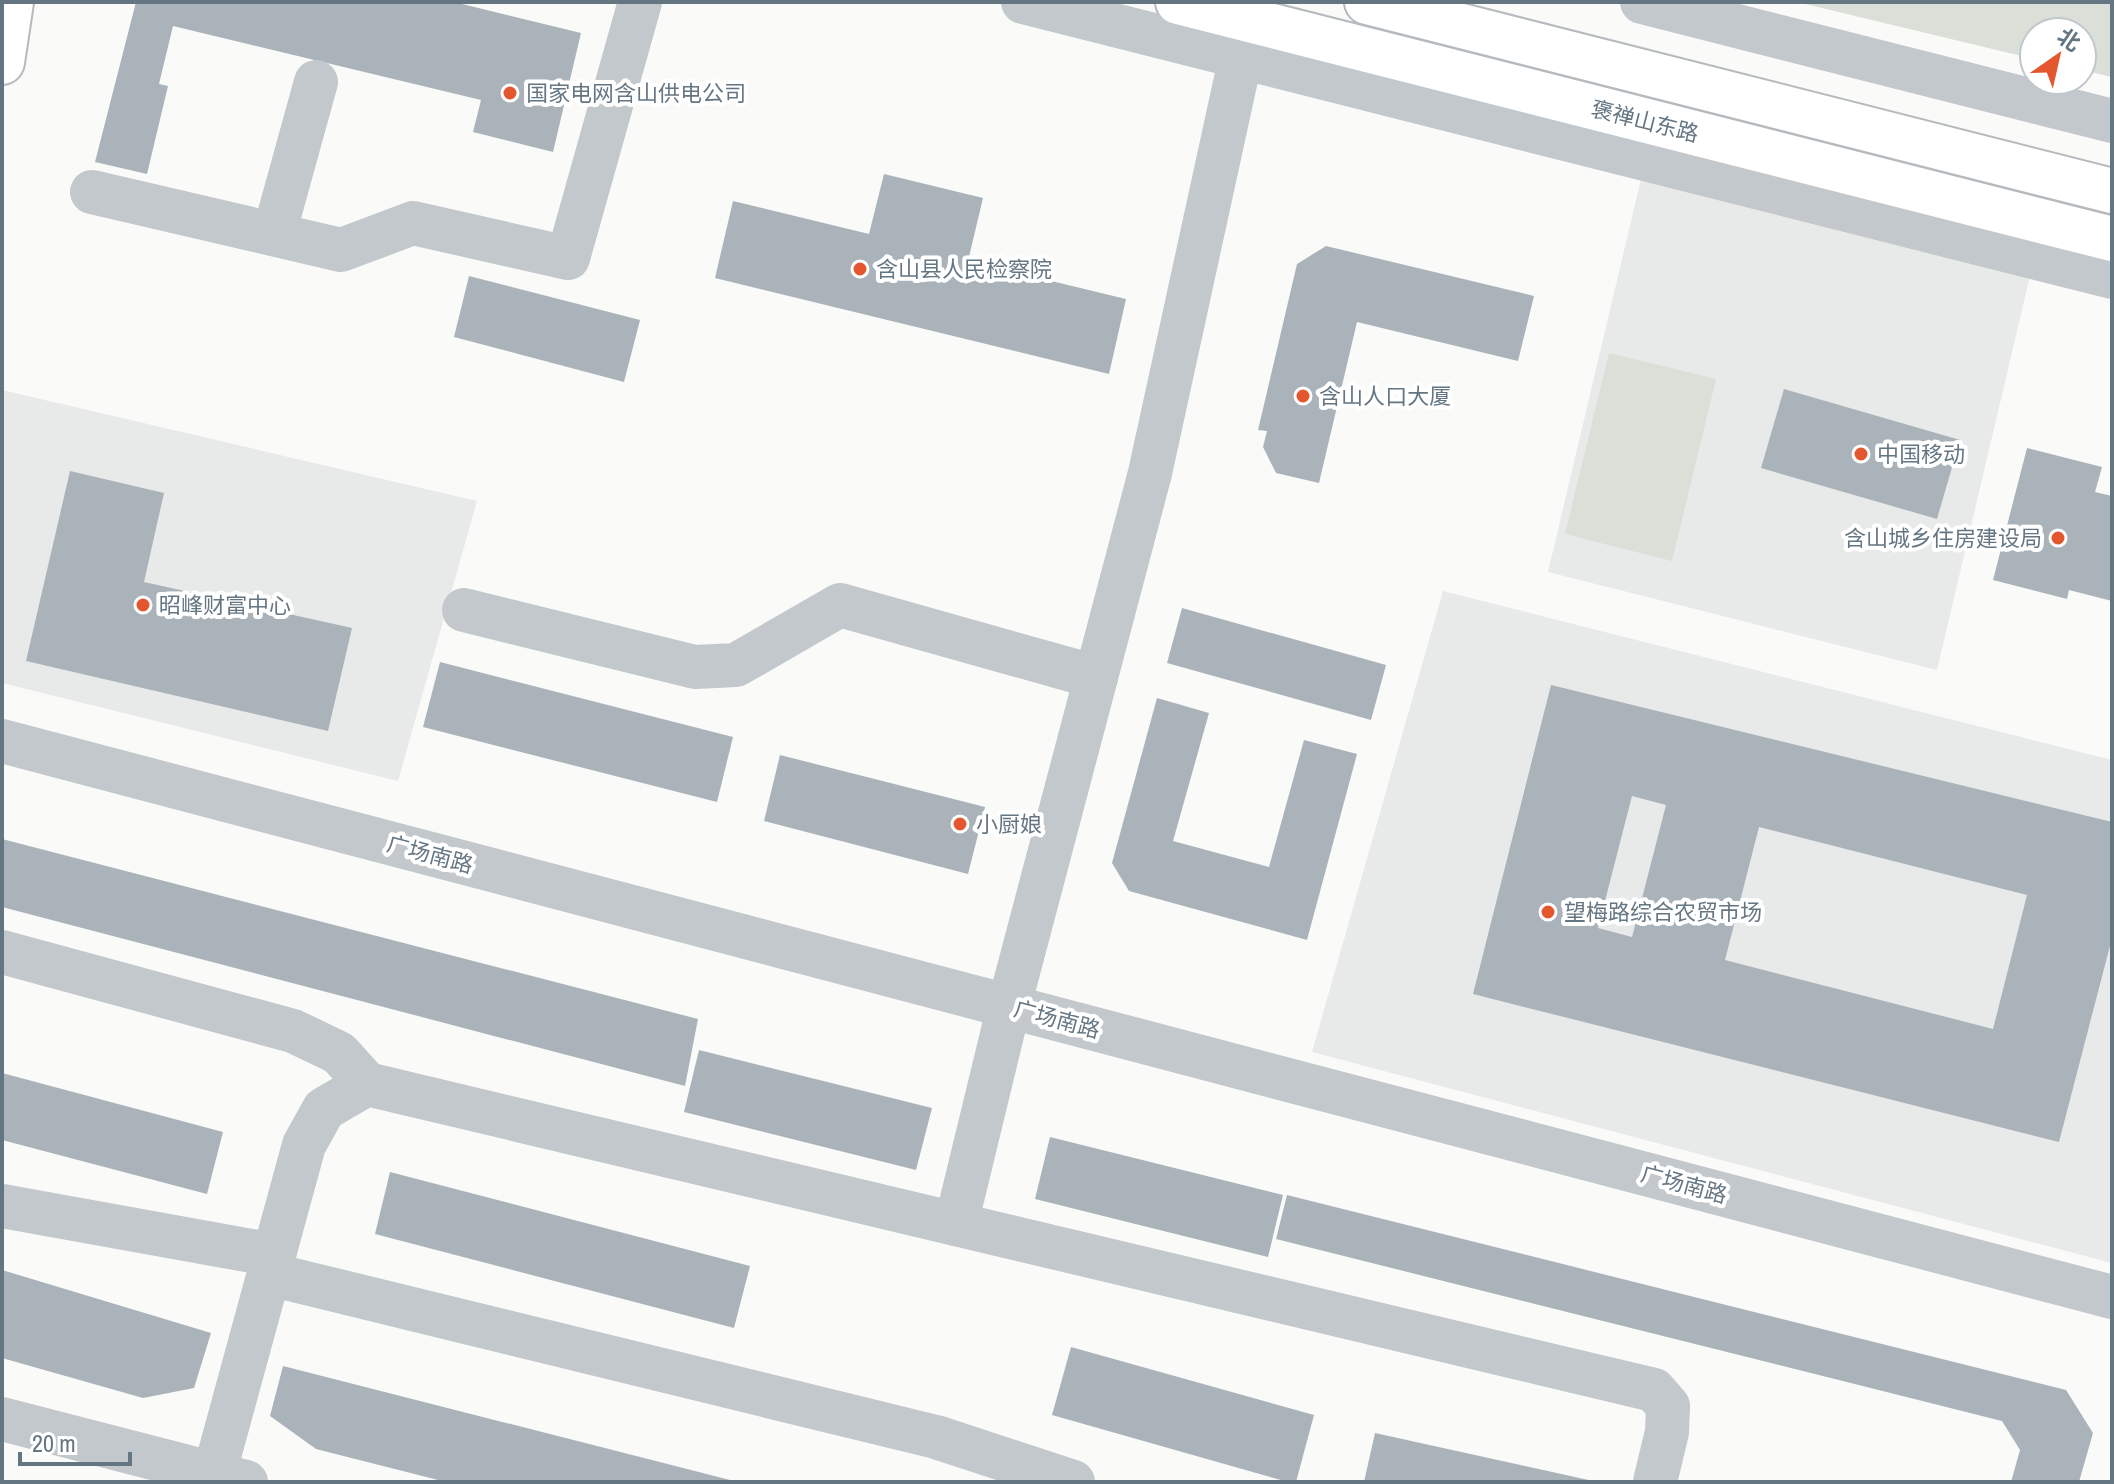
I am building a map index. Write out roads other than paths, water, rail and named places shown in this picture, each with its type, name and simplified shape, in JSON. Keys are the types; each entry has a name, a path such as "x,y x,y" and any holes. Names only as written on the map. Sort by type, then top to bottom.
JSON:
{"main road":[{"path":"2,62 11,2"},
{"name":"褒禅山东路","path":"1178,2 2112,239"},
{"path":"1367,2 2112,191"}],"street":[{"path":"92,192 341,250 413,223 568,258 640,2"},
{"path":"1023,2 2112,277"},
{"path":"1642,2 2112,121"},
{"path":"956,1224 1009,1006 1150,473 1241,56"},
{"path":"274,234 316,82"},
{"path":"464,610 695,667 736,665 840,605 1096,677"},
{"name":"广场南路","path":"2,741 2112,1297"},
{"path":"2,952 293,1031 339,1053 367,1084 1654,1390 1668,1406 1667,1432 1655,1482"},
{"path":"2,1419 224,1479 272,1264 304,1145 324,1109 367,1084"},
{"path":"2,1206 272,1264 936,1437 1073,1482"}],"place":[{"name":"国家电网含山供电公司","path":"510,93"},
{"name":"含山县人民检察院","path":"860,269"},
{"name":"含山人口大厦","path":"1303,396"},
{"name":"中国移动","path":"1861,454"},
{"name":"含山城乡住房建设局","path":"2058,538"},
{"name":"昭峰财富中心","path":"143,605"},
{"name":"小厨娘","path":"960,824"},
{"name":"望梅路综合农贸市场","path":"1548,912"}]}
